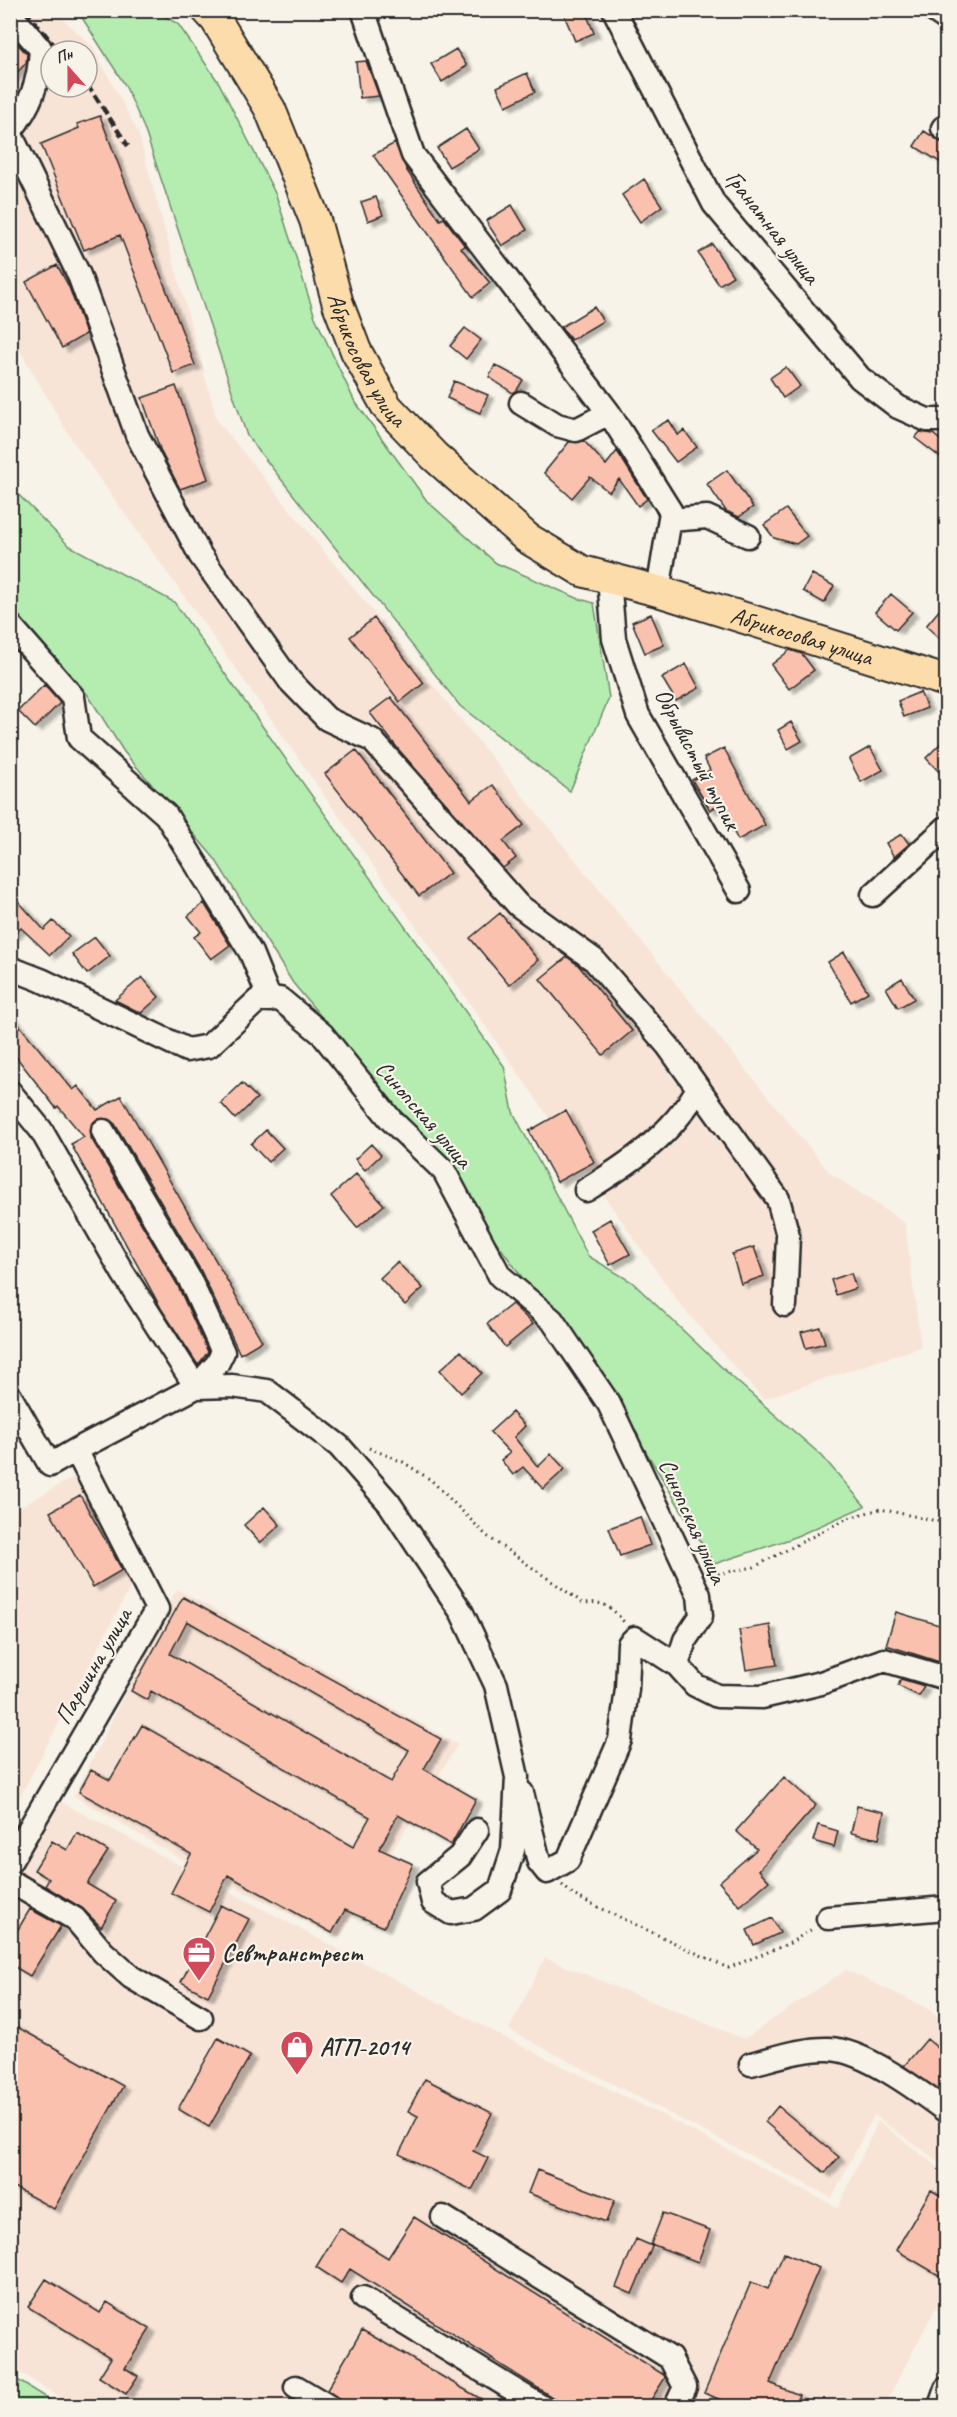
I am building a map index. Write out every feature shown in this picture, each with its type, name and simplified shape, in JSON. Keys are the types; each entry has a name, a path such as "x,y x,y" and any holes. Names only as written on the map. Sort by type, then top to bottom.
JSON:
{"main road":[{"name":"Абрикосовая улица","path":"207,10 216,20 270,109 315,220 338,304 356,351 387,406 434,456 527,538 582,571 658,591 946,681"}],"street":[{"name":"Гранатная улица","path":"614,10 714,204 860,378 898,407 927,420 946,420"},
{"path":"933,10 946,19"},
{"path":"367,12 413,155 609,413 671,512 658,591"},
{"path":"10,14 41,50 39,79 26,110 10,133 79,275 137,435 200,555 290,681 327,719 372,740 518,905 594,960 668,1046 778,1199 788,1236 785,1305"},
{"path":"521,403 557,425 576,430 609,413"},
{"path":"670,520 707,517 748,536"},
{"name":"Обрывистый тупик","path":"609,578 614,639 638,715 739,891"},
{"path":"10,626 73,697 79,738 166,815 251,953 270,1000 258,1000 209,1046 187,1050 41,980 10,968"},
{"path":"873,895 946,828"},
{"name":"Синопская улица","path":"270,1000 280,999 322,1034 391,1120 444,1172 500,1276 552,1320 609,1404 699,1595 701,1616 685,1640 677,1665"},
{"path":"586,1190 616,1172 660,1137 686,1110 698,1088"},
{"path":"10,1092 41,1130 123,1273 196,1387"},
{"path":"10,1396 50,1465 79,1456 196,1387 217,1365 223,1352 189,1278 103,1131"},
{"path":"196,1387 232,1386 267,1392 342,1450 389,1503 462,1612 496,1685 539,1862 548,1872 568,1860 620,1740 627,1689 629,1644 635,1638 677,1665 695,1686 717,1696 762,1697 821,1683 884,1660 946,1678"},
{"name":"Паршина улица","path":"10,1862 157,1609 79,1456"},
{"path":"477,1830 460,1856 428,1882 433,1902 451,1913 474,1909 500,1890 513,1850 517,1777"},
{"path":"10,1881 75,1919 103,1952 131,1977 201,2018"},
{"path":"828,1918 946,1908"},
{"path":"752,2064 780,2056 830,2049 865,2060 914,2087 946,2111"},
{"path":"443,2217 670,2358 685,2387 675,2406"},
{"path":"363,2298 540,2406"},
{"path":"296,2387 328,2406"},
{"path":"940,2406 946,2389"}],"path":[{"path":"342,1450 351,1442 359,1443 403,1462 430,1480 487,1536 524,1563 583,1603 598,1601 613,1610 635,1638"},
{"path":"694,1583 719,1572 754,1567 849,1518 880,1509 946,1523"},
{"path":"548,1872 575,1896 728,1968 790,1944 828,1918"}],"shaded area":[{"path":"10,11 54,11 84,39 39,39 39,99 99,99 99,58 138,132 217,420 830,1173 905,1223 921,1347 763,1399 681,1306 217,642 73,442 11,335"},
{"path":"76,1476 134,1580 11,1814 11,1512"},
{"path":"177,1589 458,1744 339,1938 198,1869 74,1796"},
{"name":"АТП-2014","path":"59,1801 500,2035 666,2117 838,2208 878,2121 946,2173 946,2289 884,2406 74,2406 11,2367 11,1886"},
{"path":"545,1958 744,2039 846,1970 929,2009 946,2026 946,2167 874,2115 832,2198 509,2030"}],"green space":[{"path":"75,11 155,11 178,24 219,83 276,195 315,317 354,400 427,501 496,563 594,603 609,698 570,791 460,706 247,436 144,128 125,85 99,44 99,39 96,39 81,16"},
{"path":"11,487 68,545 174,602 504,1066 513,1112 588,1256 632,1282 732,1377 822,1456 865,1506 790,1539 714,1564 568,1323 524,1280 410,1123 293,983 215,859 124,752 88,695 11,610"},
{"path":"11,2376 59,2406 11,2406"}],"building":[{"path":"562,10 585,10 594,33 575,41"},
{"path":"10,36 27,54 26,63 10,80"},
{"path":"456,49 467,66 442,82 431,64"},
{"path":"366,61 379,96 360,98 356,62"},
{"path":"527,73 535,92 506,106 497,87"},
{"path":"100,116 195,365 173,373 120,235 84,250 41,144 79,128 77,124"},
{"path":"466,129 479,149 449,167 437,148"},
{"path":"924,131 946,145 946,166 914,146"},
{"path":"395,143 407,171 440,220 444,218 465,246 461,248 490,283 473,297 373,155"},
{"path":"644,179 662,206 640,222 622,195"},
{"path":"376,197 383,215 368,221 361,202"},
{"path":"512,205 527,230 502,246 486,221"},
{"path":"712,244 733,276 719,285 698,253"},
{"path":"57,265 69,287 86,334 62,348 26,282"},
{"path":"594,307 603,321 571,340 561,327"},
{"path":"465,328 481,340 466,359 450,346"},
{"path":"495,365 523,380 517,390 513,393 489,377"},
{"path":"786,367 800,386 783,398 770,378"},
{"path":"454,381 488,395 480,413 447,398"},
{"path":"176,386 208,479 180,489 161,452 142,398"},
{"path":"669,420 678,435 684,430 697,447 676,462 651,430"},
{"path":"920,432 933,434 946,445 940,457 915,438"},
{"path":"584,441 606,465 617,451 647,499 638,506 619,479 609,492 590,477 572,498 544,473 569,442"},
{"path":"727,470 753,507 739,517 726,511 707,484"},
{"path":"786,509 807,536 796,544 774,538 764,525"},
{"path":"812,574 834,586 824,603 803,591"},
{"path":"891,594 912,612 896,630 875,612"},
{"path":"946,602 946,644 926,626"},
{"path":"651,614 664,645 645,653 632,622"},
{"path":"374,618 424,683 400,702 350,637"},
{"path":"790,650 802,654 814,670 789,689 771,665"},
{"path":"686,664 699,688 676,701 662,678"},
{"path":"44,685 60,703 35,728 18,711"},
{"path":"920,692 927,708 904,717 898,701"},
{"path":"391,697 471,801 493,785 524,825 503,841 516,858 503,868 399,750 370,713"},
{"path":"791,722 802,741 788,749 778,730"},
{"path":"946,738 946,779 926,758"},
{"path":"870,747 883,770 861,782 849,759"},
{"path":"724,748 765,825 738,840 719,805 710,810 692,780 710,770 704,758"},
{"path":"356,750 450,873 419,896 325,774"},
{"path":"902,834 909,844 894,857 886,843"},
{"path":"19,902 44,930 53,921 69,936 50,955 21,928 10,938 10,910"},
{"path":"204,903 230,945 211,959 194,937 201,932 188,916"},
{"path":"500,913 538,960 509,985 470,938"},
{"path":"95,937 110,956 87,974 72,954"},
{"path":"844,952 868,992 851,1002 828,962"},
{"path":"567,957 578,965 632,1031 603,1055 540,979"},
{"path":"142,977 159,997 141,1013 115,1000"},
{"path":"902,978 914,999 898,1008 886,988"},
{"path":"10,1014 73,1090 78,1086 97,1110 121,1096 262,1341 240,1354 201,1271 115,1124 109,1119 97,1119 91,1125 91,1138 177,1284 208,1352 198,1365 162,1310 71,1144 84,1137 58,1106 56,1108 10,1049"},
{"path":"242,1083 257,1098 235,1119 221,1103"},
{"path":"566,1110 594,1162 557,1182 529,1131"},
{"path":"266,1130 283,1148 268,1162 251,1144"},
{"path":"371,1144 381,1155 365,1170 355,1159"},
{"path":"356,1174 384,1205 357,1228 331,1196"},
{"path":"610,1219 630,1254 610,1265 591,1230"},
{"path":"754,1247 764,1276 741,1284 732,1254"},
{"path":"397,1262 423,1288 405,1305 380,1278"},
{"path":"851,1273 856,1288 836,1295 831,1280"},
{"path":"512,1304 533,1324 505,1347 487,1324"},
{"path":"820,1327 825,1343 806,1348 801,1332"},
{"path":"461,1351 482,1373 461,1393 440,1370"},
{"path":"512,1412 525,1426 514,1437 538,1467 551,1454 565,1469 543,1489 523,1467 513,1475 501,1460 510,1453 490,1432"},
{"path":"80,1495 122,1570 93,1587 50,1512"},
{"path":"264,1507 280,1525 260,1543 244,1525"},
{"path":"640,1517 650,1545 620,1556 609,1528"},
{"path":"183,1597 441,1739 424,1769 476,1799 451,1845 398,1815 379,1849 413,1864 384,1927 345,1910 332,1933 228,1875 209,1912 171,1893 191,1854 79,1792 91,1770 110,1780 142,1725 353,1847 370,1817 151,1691 147,1700 131,1691","holes":["187,1621 409,1750 391,1782 170,1654"]},
{"path":"896,1612 946,1627 946,1664 886,1645"},
{"path":"770,1625 777,1665 746,1670 739,1630"},
{"path":"901,1679 924,1686 919,1696 898,1686"},
{"path":"784,1777 816,1805 759,1870 769,1881 740,1906 719,1882 757,1849 736,1831"},
{"path":"857,1806 884,1812 879,1839 851,1833"},
{"path":"818,1825 838,1831 834,1847 813,1841"},
{"path":"77,1833 108,1851 87,1884 116,1901 101,1927 82,1908 45,1886 49,1879 34,1870 52,1841 67,1850"},
{"path":"221,1905 249,1919 208,1996 181,1982"},
{"path":"30,1909 61,1926 30,1976 10,1964 10,1927 17,1931"},
{"path":"772,1918 780,1933 754,1945 747,1930"},
{"path":"10,2023 123,2086 54,2209 10,2185"},
{"path":"218,2038 250,2056 209,2127 178,2109"},
{"path":"927,2039 946,2055 946,2095 904,2066"},
{"path":"425,2079 492,2113 473,2151 488,2158 472,2190 399,2154 418,2116 408,2111"},
{"path":"778,2106 839,2157 825,2173 765,2122"},
{"path":"537,2170 615,2200 606,2222 528,2193"},
{"path":"931,2190 946,2199 946,2265 940,2276 896,2250"},
{"path":"663,2213 710,2230 698,2262 651,2244"},
{"path":"414,2217 664,2375 665,2378 647,2406 566,2406 350,2269 341,2283 316,2267 340,2228 388,2258"},
{"path":"636,2239 652,2246 632,2294 616,2287"},
{"path":"784,2253 819,2268 770,2383 799,2395 794,2406 718,2406 721,2400 704,2393 751,2282 768,2289"},
{"path":"46,2279 100,2313 107,2302 150,2329 125,2368 138,2376 126,2394 99,2377 111,2358 28,2307"},
{"path":"362,2330 493,2406 341,2405 339,2399 327,2390"}],"railway":[{"path":"25,10 49,39"},
{"path":"97,99 128,146"}],"place":[{"name":"Севтранстрест","path":"199,1982"},
{"name":"АТП-2014","path":"297,2076"}]}
